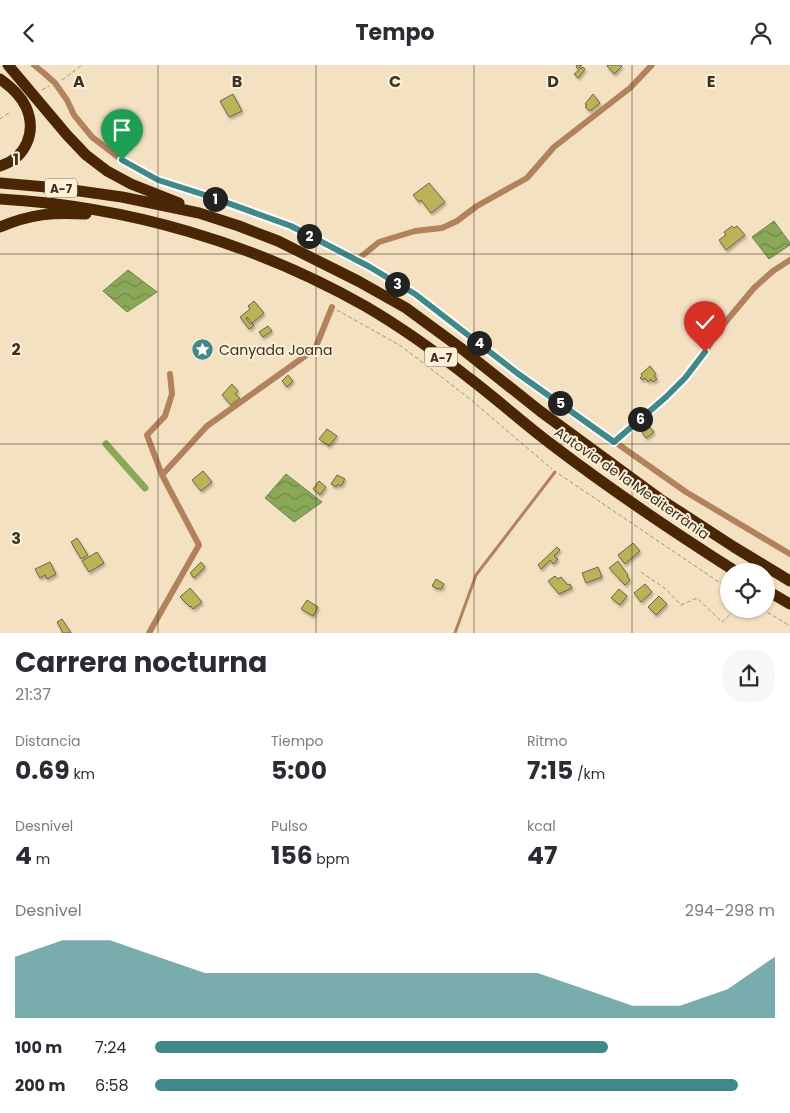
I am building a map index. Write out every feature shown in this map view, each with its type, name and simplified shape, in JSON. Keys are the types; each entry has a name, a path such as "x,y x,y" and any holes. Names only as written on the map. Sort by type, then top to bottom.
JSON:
{"highway":[{"path":"0,67 10,68 67,135 86,155 107,171 131,184 177,202 198,213"},
{"path":"0,79 16,92 26,107 30,120 30,133 27,144 15,159 0,166"},
{"name":"Autovia de la Mediterrània","path":"0,183 58,188 122,197 198,213 278,241 358,281 406,309 462,349 540,411 652,493 790,581"},
{"name":"Autovia de la Mediterrània","path":"0,199 30,200 111,211 174,227 243,249 326,285 366,307 434,351 602,482 673,532 722,563"},
{"path":"0,227 36,215 55,213 93,214 111,211"},
{"path":"775,595 790,604"}],"street":[{"path":"34,65 54,83 67,100 74,115 92,137 122,160 158,180 291,226 357,260 415,294 517,373 686,492 790,554"},
{"path":"357,260 379,242 415,231 442,228 458,221 477,206 527,178 554,147 630,87 652,65"},
{"path":"614,442 685,378 718,331 754,288 773,271 790,260"},
{"path":"162,475 207,426 315,349 332,307"},
{"path":"149,633 200,545 162,475 147,435 165,415 172,394 170,374"}],"lane":[{"path":"455,633 476,575 555,472"}],"path":[{"path":"41,91 66,77 82,65"},
{"path":"0,119 10,112"},
{"path":"332,307 401,346 470,399 555,472 720,583"},
{"path":"641,572 666,589 680,605 697,597 722,622 726,618"},
{"path":"775,617 790,626"}],"water":[{"path":"774,221 790,245 769,259 752,237"},
{"path":"128,270 157,292 127,312 103,291"},
{"path":"286,474 322,502 294,522 265,498"}],"building":[{"path":"577,65 582,65 579,67 585,69 578,78 574,74 579,70 576,67"},
{"path":"608,65 620,65 622,66 614,74"},
{"path":"233,94 242,111 229,117 220,101"},
{"path":"593,94 600,103 590,111 585,107 587,105 585,104"},
{"path":"429,183 445,202 431,213 421,200 419,202 413,195"},
{"path":"732,226 734,228 737,226 745,235 726,250 719,240 726,235 724,232"},
{"path":"254,301 264,313 252,323 254,325 249,329 240,317 250,309 248,306"},
{"path":"268,326 272,331 263,337 259,332"},
{"path":"650,366 657,379 653,382 651,379 648,382 645,378 642,380 640,378 641,374"},
{"path":"288,375 293,381 287,387 282,381"},
{"path":"232,384 238,391 235,394 240,398 231,405 222,395"},
{"path":"648,425 654,432 646,438 641,431"},
{"path":"327,429 337,436 329,446 319,439"},
{"path":"203,471 212,482 201,491 192,480"},
{"path":"337,475 345,479 341,486 338,484 336,487 331,484"},
{"path":"319,481 326,487 320,495 313,489"},
{"path":"77,538 88,555 81,559 71,542"},
{"path":"633,543 640,551 625,564 618,555"},
{"path":"557,547 560,550 554,556 558,559 553,564 550,560 541,569 538,565"},
{"path":"97,552 104,563 89,572 82,561"},
{"path":"618,561 630,580 625,585 609,568"},
{"path":"50,562 56,574 47,579 45,575 40,578 35,569"},
{"path":"201,562 205,567 194,578 190,573"},
{"path":"598,567 602,577 586,583 582,573"},
{"path":"555,576 558,579 561,577 572,588 559,594 548,581"},
{"path":"436,579 444,584 441,589 432,586"},
{"path":"645,584 652,592 641,602 634,593"},
{"path":"190,588 202,602 193,609 180,597"},
{"path":"619,589 627,596 620,605 611,598"},
{"path":"659,596 667,604 656,615 648,607"},
{"path":"307,600 318,607 313,616 301,609"},
{"path":"62,619 71,633 63,633 57,622"}],"waterway":[{"path":"106,444 145,488"}],"place":[{"name":"Canyada Joana","path":"203,350"}],"route":[{"path":"122,160 158,180 291,226 368,266 415,294 517,373 614,442 666,397 685,378 705,352"}]}
